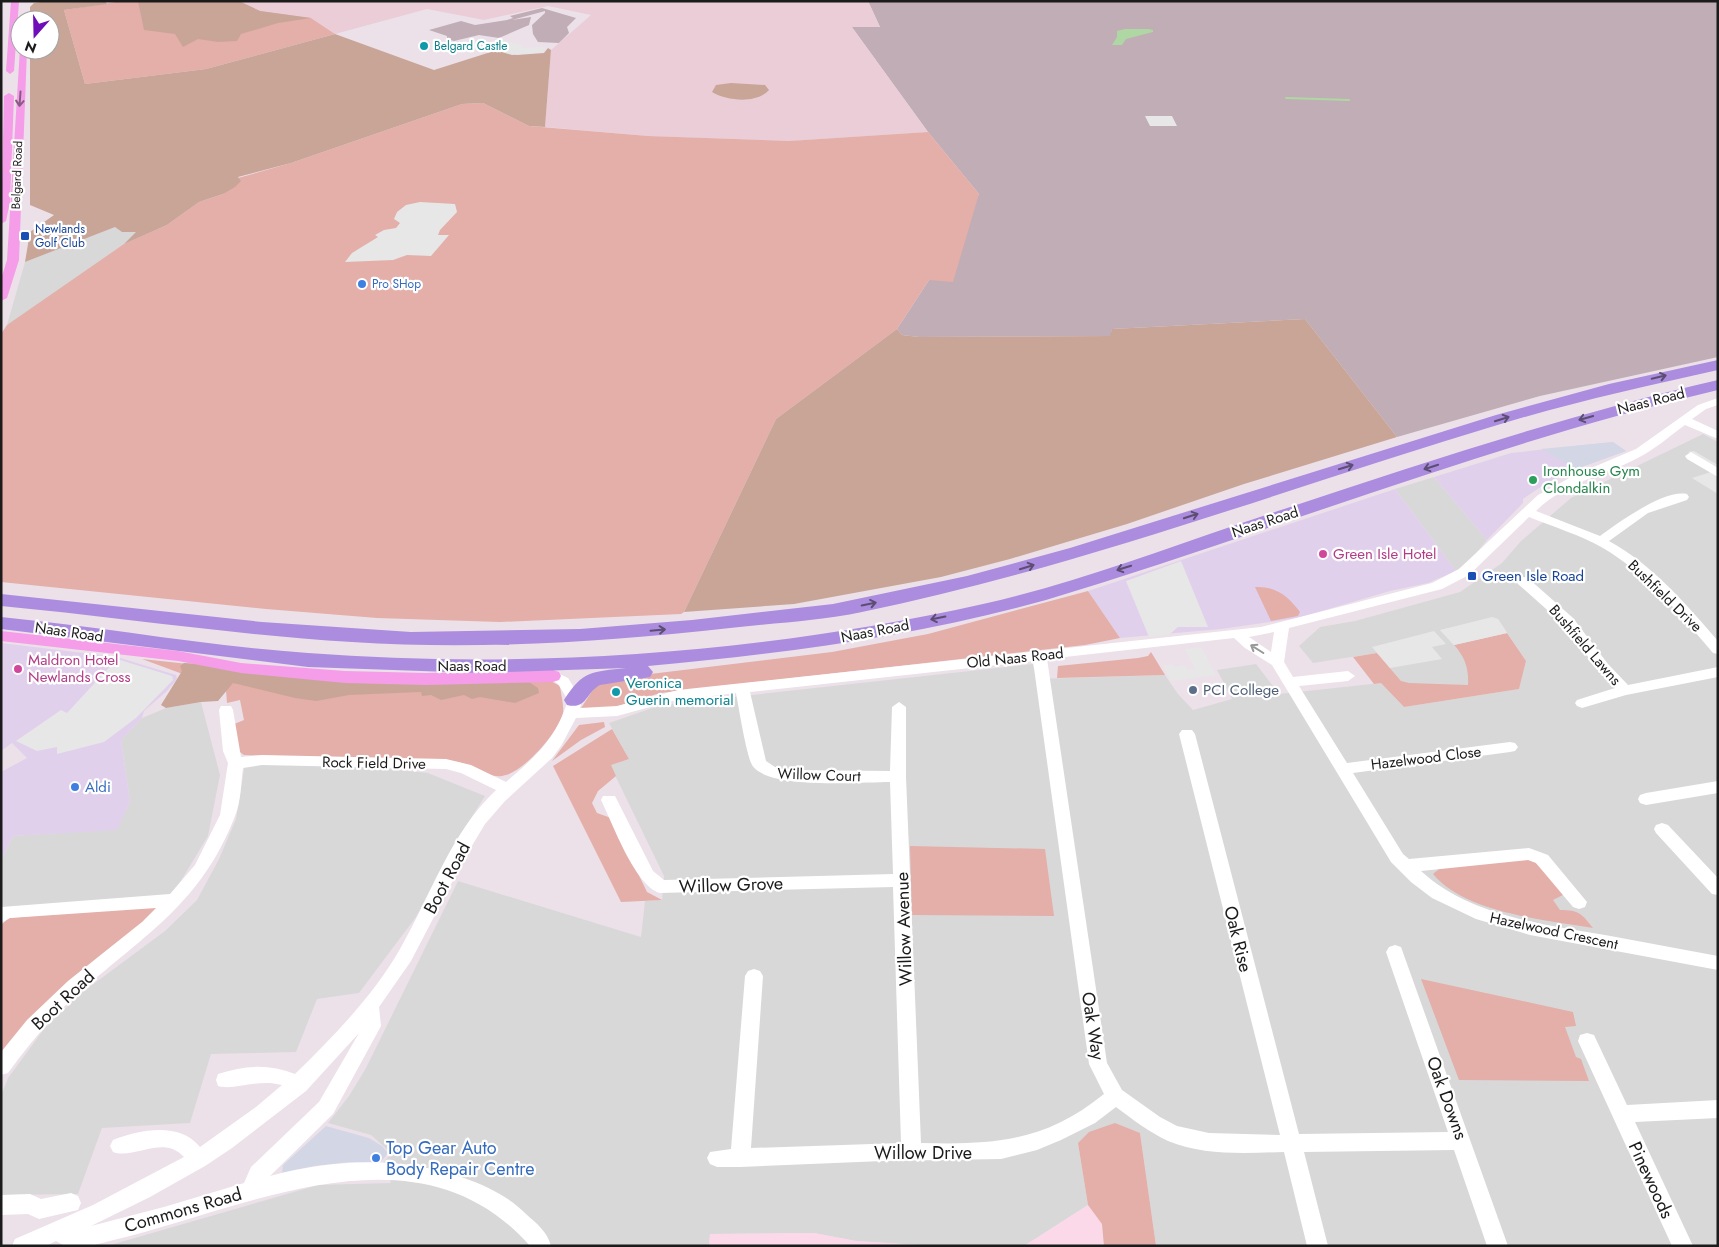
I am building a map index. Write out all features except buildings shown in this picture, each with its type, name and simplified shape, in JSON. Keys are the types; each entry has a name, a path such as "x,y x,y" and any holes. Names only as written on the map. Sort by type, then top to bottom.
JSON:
{"highway":[{"name":"Naas Road","path":"1,600 303,632 445,638 609,634 821,613 863,606 1007,572 1598,391 1718,365"},
{"name":"Naas Road","path":"1,623 216,652 319,661 396,665 483,666 617,662 681,657 834,639 986,609 1032,596 1171,553 1533,433 1643,402 1718,385"},
{"path":"1,588 333,622 502,630 576,631 609,634"},
{"path":"573,706 587,684 595,679 771,656 800,650 834,639"},
{"path":"178,656 311,669 406,673 554,669 617,662"}],"main road":[{"name":"Belgard Road","path":"1,220 5,202 7,120 14,1"},
{"name":"Belgard Road","path":"1,298 13,260 22,60"},
{"path":"7,120 19,119"},
{"path":"1,636 178,656 241,668 345,677 418,679 553,676"}],"street":[{"path":"1718,401 1702,407 1685,420 1718,436"},
{"name":"Old Naas Road","path":"573,706 608,713 633,708 660,698 1238,634 1282,627 1436,586 1454,578 1480,559 1526,511 1542,498 1559,488 1640,452 1685,420"},
{"path":"1691,456 1718,473"},
{"path":"1600,542 1644,510 1683,497"},
{"name":"Bushfield Drive","path":"1526,511 1600,542 1638,566 1668,595 1718,650"},
{"name":"Bushfield Lawns","path":"1523,581 1568,620 1603,667 1625,690"},
{"path":"1238,634 1250,645 1277,662 1282,627"},
{"name":"Oak Way","path":"1039,656 1098,1064 1115,1096 1140,1115 1174,1134 1210,1142 1245,1144 1462,1141"},
{"name":"Hazelwood Crescent","path":"1277,662 1342,769 1405,866 1417,879 1441,896 1483,916 1503,922 1718,964"},
{"name":"Bushfield Lawns","path":"1582,703 1625,690 1718,672"},
{"path":"553,676 562,681 573,706"},
{"path":"1290,682 1348,676"},
{"name":"Willow Court","path":"742,689 759,763 767,771 775,775 790,776 898,776"},
{"name":"Boot Road","path":"22,1246 100,1212 198,1160 262,1116 299,1085 329,1056 370,1007 408,949 474,828 490,806 551,749 564,730 573,706"},
{"name":"Willow Avenue","path":"898,707 898,776 903,880 910,1151"},
{"name":"Boot Road","path":"1,1067 33,1025 74,986 140,933 175,900 201,869 228,815 236,763 231,751 226,710"},
{"name":"Oak Rise","path":"1187,734 1292,1143"},
{"name":"Hazelwood Close","path":"1342,769 1510,747"},
{"name":"Rock Field Drive","path":"236,763 262,760 446,764 466,768 507,789"},
{"path":"1646,799 1718,787"},
{"name":"Willow Grove","path":"609,800 648,875 660,887 903,880"},
{"path":"1662,829 1718,888"},
{"path":"1405,866 1529,854 1542,859 1579,902"},
{"path":"1,916 6,912 175,900"},
{"name":"Oak Downs","path":"1394,952 1498,1246"},
{"path":"740,1158 754,976"},
{"name":"Commons Road","path":"250,1190 258,1174 326,1108 372,1026 370,1007"},
{"name":"Pinewoods","path":"1587,1041 1682,1246"},
{"path":"225,1080 244,1075 269,1074 284,1076 299,1085"},
{"name":"Willow Drive","path":"716,1158 910,1151 986,1152 1025,1145 1088,1116 1115,1096"},
{"path":"1620,1114 1718,1109"},
{"path":"120,1146 136,1140 167,1140 185,1144 198,1160"},
{"path":"1292,1143 1318,1246"},
{"name":"Commons Road","path":"58,1230 68,1237 83,1238 164,1217 250,1190 307,1175 359,1169 400,1171 442,1178 473,1190 504,1207 539,1239 541,1246"},
{"path":"1,1205 30,1204 39,1209 71,1203"}],"shaded area":[{"path":"48,1 105,1 107,4 64,10 85,84 206,69 335,34 434,70 497,50 517,55 544,53 548,48 551,50 545,127 529,126 483,103 462,104 291,163 238,177 241,181 235,187 223,194 199,202 167,225 124,244 136,232 122,232 115,227 25,262 30,232 54,215 30,205 30,60 60,60 60,10 30,10 34,3"},
{"path":"122,1 241,2 260,11 311,18 335,34 206,69 85,84 64,10"},
{"path":"138,1 241,2 260,11 311,18 278,23 241,34 237,41 218,42 198,39 183,47 175,34 144,30"},
{"path":"234,1 868,1 880,27 852,27 928,132 789,141 648,136 545,127 551,50 591,15 548,6 484,20 427,9 335,34 311,18 260,11 241,2"},
{"path":"868,1 1718,1 1718,357 1540,396 1397,437 1305,319 1112,329 1111,336 919,337 902,335 897,329 929,280 979,194 928,132 851,26 880,27"},
{"path":"542,8 576,18 567,27 569,33 559,43 538,42 533,34 532,25 545,11 512,20 531,17 529,25 499,38 479,35 454,41 447,39 447,36 429,30 461,21 475,25 507,20 513,18 510,16"},
{"path":"1149,29 1153,30 1153,32 1126,39 1122,45 1112,45 1117,37 1117,31"},
{"path":"503,40 524,46 521,48 546,47 543,52 512,55 486,47"},
{"path":"731,83 765,85 769,90 757,97 742,100 712,92 716,85"},
{"path":"483,103 529,126 648,136 789,141 928,132 979,194 953,282 929,280 897,329 776,419 684,612 681,614 500,622 377,618 266,609 1,582 1,334 7,325 124,244 167,225 199,202 223,194 238,178 291,163 462,104"},
{"path":"1145,116 1172,116 1177,126 1150,126"},
{"path":"238,178 7,325 25,262"},
{"path":"420,202 455,204 457,212 440,230 438,235 449,235 431,256 407,255 393,260 345,262 352,253 378,237 375,235 384,230 396,228 400,223 394,219 397,212 406,205"},
{"path":"1305,319 1397,437 1244,484 1127,524 1010,559 941,577 794,604 684,612 776,419 897,329 902,335 919,337 1110,336 1112,329"},
{"path":"1703,434 1718,442 1718,1246 1156,1246 1140,1133 1078,1143 1088,1205 1024,1246 935,1246 856,1241 814,1233 710,1234 709,1246 107,1246 318,1185 391,1183 383,1164 391,1153 371,1135 328,1123 349,1096 366,1068 458,881 641,937 645,901 662,900 664,876 610,765 629,759 609,723 661,705 1033,664 1037,679 1165,675 1178,694 1193,710 1232,699 1217,670 1256,664 1279,694 1381,683 1404,707 1519,689 1526,661 1498,619 1440,630 1462,654 1469,669 1469,685 1419,685 1402,682 1377,653 1313,663 1299,646 1320,627 1355,621 1460,592 1502,563 1521,541 1571,498"},
{"path":"1613,442 1626,451 1576,469 1548,482 1523,499 1523,503 1487,540 1434,477 1511,453"},
{"path":"1613,442 1626,451 1576,469 1541,449"},
{"path":"1694,451 1718,465 1718,494 1692,478 1714,471 1688,452"},
{"path":"1434,477 1487,540 1472,558 1456,571 1395,489"},
{"path":"1395,489 1456,571 1428,583 1390,591 1298,618 1221,629 1120,638 1088,591"},
{"path":"1181,561 1208,627 1178,627 1170,634 1149,637 1126,581"},
{"path":"1255,587 1269,588 1281,593 1300,612 1298,616 1271,621"},
{"path":"1088,591 1120,638 1085,645 660,693 603,711 578,713 594,688 609,679 832,652 928,634"},
{"path":"1492,617 1498,619 1507,633 1454,645 1440,630"},
{"path":"1434,631 1446,644 1432,647 1442,659 1390,668 1372,647"},
{"path":"1507,633 1526,661 1519,689 1404,707 1381,683 1374,684 1353,657 1377,653 1401,681 1409,683 1468,685 1466,664 1454,645"},
{"path":"1,643 117,657 176,675 177,679 167,691 144,711 142,718 121,740 130,802 117,830 13,836 1,861 1,772 27,758 12,743 1,751"},
{"path":"1201,647 1216,675 1171,681 1163,666 1172,664 1175,667 1185,665 1188,670 1195,669 1185,649"},
{"path":"1151,652 1165,675 1057,678 1058,666 1138,658 1148,656"},
{"path":"117,659 172,676 173,680 136,718 104,742 57,754 57,747 37,751 16,741 61,710 67,713"},
{"path":"142,659 234,669 545,678 560,686 563,713 555,731 538,751 519,768 502,776 486,774 459,762 244,755 237,750 232,725 244,720 240,700 227,703 226,690"},
{"path":"184,663 529,682 538,688 539,693 515,703 480,697 472,699 464,695 441,700 431,695 422,696 421,692 349,695 316,701 295,698 233,683 218,701 166,708 161,705 182,671 180,666"},
{"path":"201,702 220,775 208,836 167,904 1,915 1,861 13,836 117,829 130,802 121,740 142,718 166,708"},
{"path":"604,722 605,727 581,740 552,761 579,725"},
{"path":"612,729 629,759 611,765 616,776 598,791 592,803 597,813 611,818 647,892 662,900 621,902 553,766"},
{"path":"246,757 278,758 428,773 485,796 452,848 416,917 359,993 317,999 296,1052 211,1054 190,1123 102,1128 78,1194 1,1195 1,1096 8,1078 44,1029 80,994 165,931 197,900 219,859 236,819"},
{"path":"910,846 1045,849 1054,916 912,915"},
{"path":"1529,856 1565,894 1553,900 1560,910 1580,914 1593,928 1530,918 1485,906 1465,898 1447,887 1433,874 1439,869"},
{"path":"167,904 1,1058 1,925 9,918"},
{"path":"1421,979 1573,1012 1576,1026 1565,1027 1576,1057 1581,1059 1589,1081 1459,1080"},
{"path":"1115,1123 1140,1133 1156,1246 1104,1246 1102,1224 1088,1205 1078,1143 1089,1132"},
{"path":"326,1126 369,1138 382,1146 388,1153 380,1163 350,1162 314,1166 282,1173 283,1165"},
{"path":"1088,1205 1102,1224 1104,1246 1024,1246"},
{"path":"814,1233 856,1241 935,1246 709,1246 710,1234"}],"waterway":[{"path":"1286,98 1349,100"}],"place":[{"name":"Belgard Castle","path":"424,46"},
{"name":"Newlands Golf Club","path":"25,236"},
{"name":"Pro SHop","path":"362,284"},
{"name":"Ironhouse Gym Clondalkin","path":"1533,480"},
{"name":"Green Isle Hotel","path":"1323,554"},
{"name":"Green Isle Road","path":"1472,576"},
{"name":"Maldron Hotel Newlands Cross","path":"18,669"},
{"name":"PCI College","path":"1193,690"},
{"name":"Veronica Guerin memorial","path":"616,692"},
{"name":"Aldi","path":"75,787"},
{"name":"Top Gear Auto Body Repair Centre","path":"376,1158"}]}
